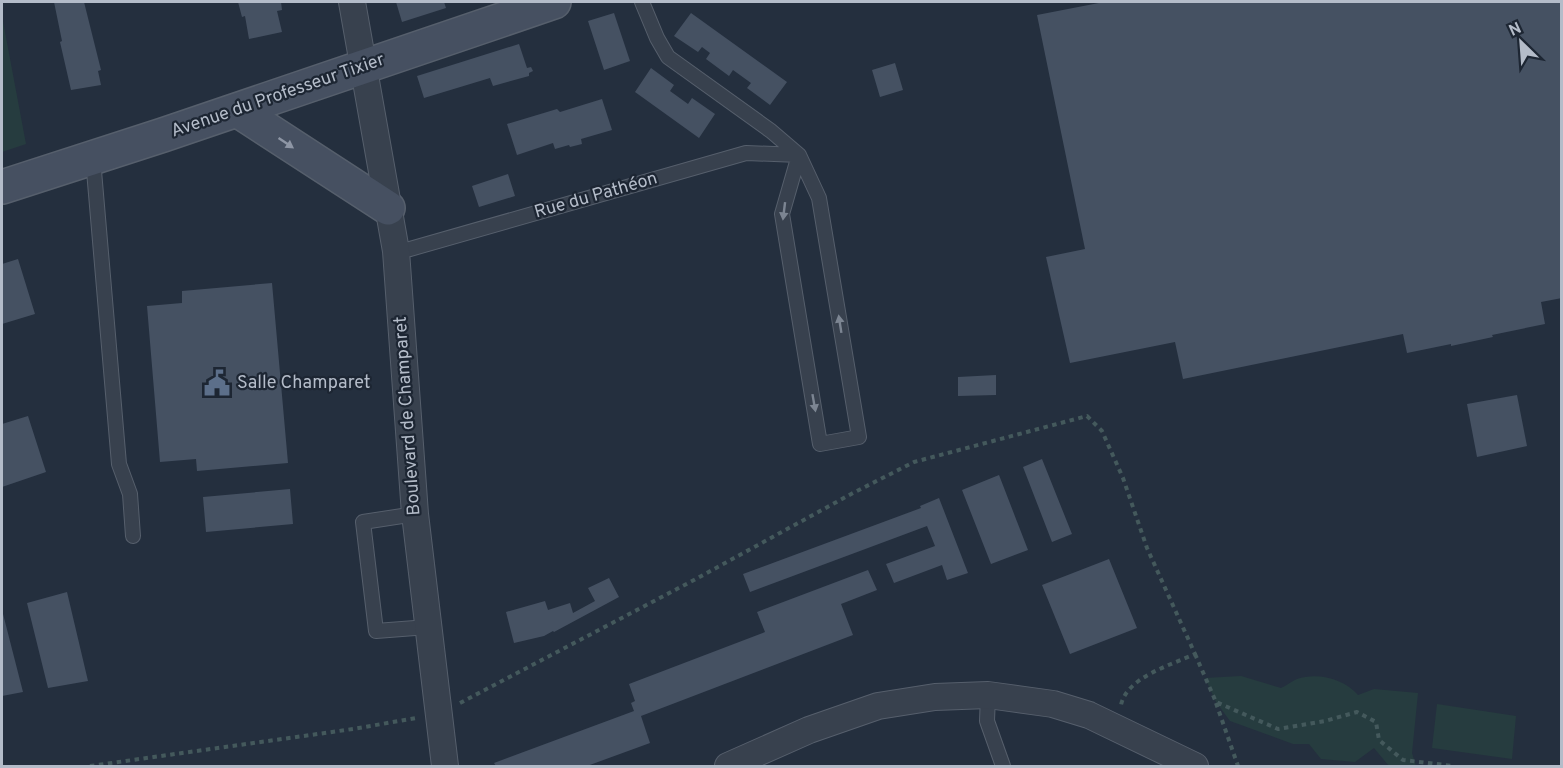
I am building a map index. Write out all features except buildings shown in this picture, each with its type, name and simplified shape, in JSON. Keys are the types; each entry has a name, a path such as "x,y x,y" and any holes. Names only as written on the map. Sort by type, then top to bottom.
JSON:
{"main road":[{"name":"Avenue du Professeur Tixier","path":"2,187 237,111 554,2"},
{"path":"237,111 388,208"}],"street":[{"name":"Boulevard de Champaret","path":"352,2 396,251 414,514 445,766"},
{"path":"728,766 809,730 878,706 936,697 988,695 1053,704 1116,727 1195,766"}],"lane":[{"path":"642,2 657,38 668,57 771,131 799,155 819,198 859,437 820,444 782,214 799,155"},
{"name":"Rue du Pathéon","path":"396,251 410,249 746,153 799,155"},
{"path":"93,159 118,465 130,494 134,536"},
{"path":"414,514 363,522 376,631 428,627"},
{"path":"988,695 987,722 1003,766"}],"path":[{"path":"90,766 353,729 438,714 914,462 1087,416 1102,431 1123,478 1147,548 1216,702 1238,766"},
{"path":"1116,727 1123,696 1138,679 1195,654"},
{"path":"1216,702 1278,729 1325,721 1357,712 1376,722 1379,740 1403,760 1454,766"}],"green space":[{"path":"2,16 26,144 2,152"},
{"path":"1241,676 1281,688 1297,679 1313,676 1338,681 1358,695 1374,689 1418,693 1412,753 1416,766 1389,766 1374,748 1355,762 1321,759 1309,744 1293,744 1230,721 1216,702 1205,678"},
{"path":"1437,704 1516,716 1512,759 1432,748"}],"place":[{"name":"Salle Champaret","path":"217,383"}]}
